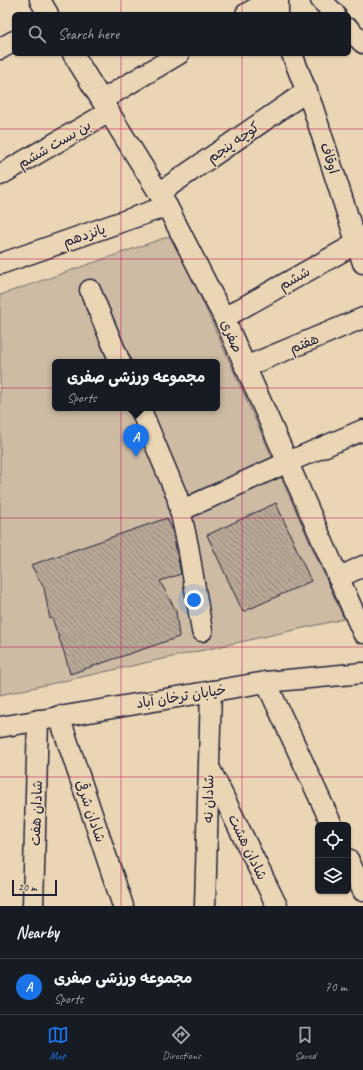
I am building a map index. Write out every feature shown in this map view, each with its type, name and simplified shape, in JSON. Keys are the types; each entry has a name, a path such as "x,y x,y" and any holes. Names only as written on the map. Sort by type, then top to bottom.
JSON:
{"street":[{"path":"40,0 47,12"},
{"path":"249,12 270,0"},
{"path":"278,0 278,12"},
{"path":"351,28 363,30"},
{"path":"351,30 363,43"},
{"path":"0,49 12,41"},
{"name":"صفری","path":"74,56 163,199 224,318 363,633"},
{"name":"بن بست ششم","path":"0,175 106,106 176,56"},
{"name":"اوقاف","path":"293,56 314,108 360,240 363,263"},
{"name":"کوچه پنجم","path":"163,199 307,91"},
{"name":"پانزدهم","path":"0,264 163,199"},
{"name":"ششم","path":"224,318 360,240"},
{"path":"90,290 119,359"},
{"name":"هفتم","path":"245,367 363,318"},
{"path":"141,411 177,496 188,546 202,631"},
{"path":"180,511 363,430"},
{"path":"338,578 363,566"},
{"name":"خیابان ترخان آباد","path":"0,726 266,682 363,673"},
{"path":"266,682 331,822"},
{"name":"شادان نه","path":"205,906 211,691"},
{"name":"شادان شرقی","path":"59,716 123,906"},
{"name":"شادان هفت","path":"33,906 38,720"},
{"name":"شادان هشت","path":"209,767 277,906"},
{"path":"351,865 363,891"}],"shaded area":[{"path":"173,235 344,619 0,695 0,295"}],"building":[{"path":"276,503 311,581 243,612 207,535"},
{"path":"167,518 172,529 181,574 160,581 176,611 179,637 70,674 52,618 50,619 44,588 31,565"}],"place":[{"name":"مجموعه ورزشی صفری","path":"136,457"}]}
